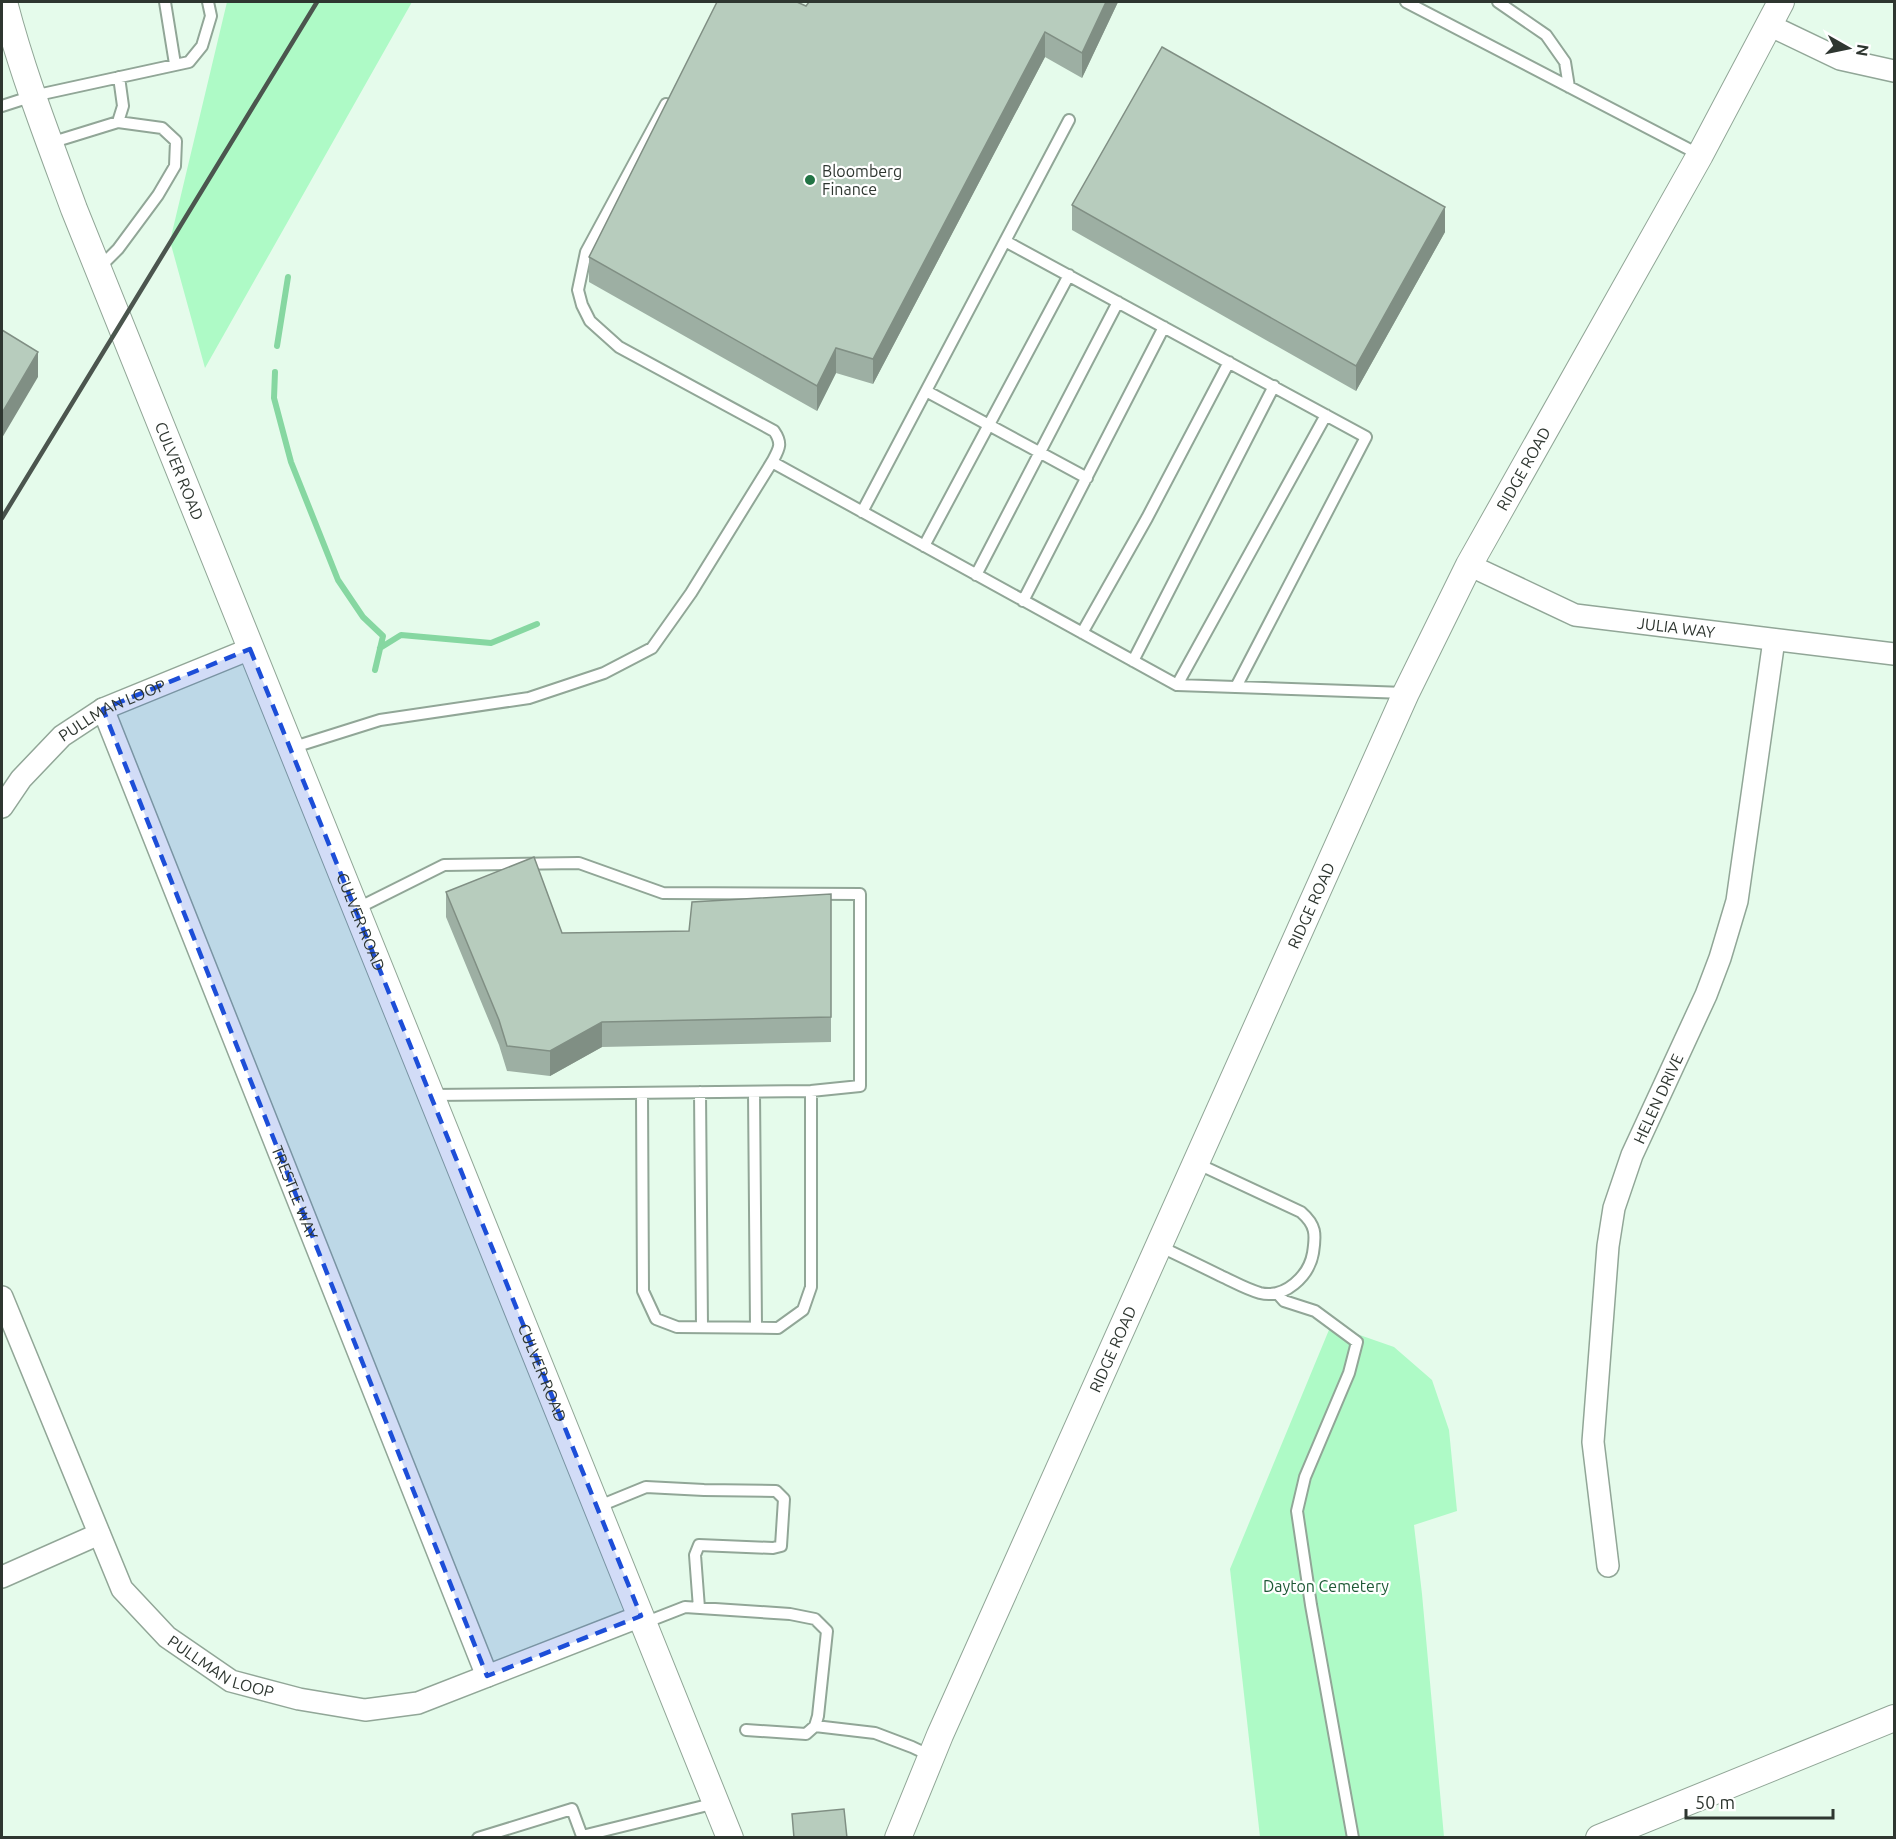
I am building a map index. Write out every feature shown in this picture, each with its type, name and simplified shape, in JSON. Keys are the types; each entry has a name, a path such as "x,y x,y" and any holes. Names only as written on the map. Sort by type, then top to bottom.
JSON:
{"street":[{"name":"CULVER ROAD","path":"4,2 33,96 98,268 730,1838"},
{"name":"RIDGE ROAD","path":"898,1838 931,1756 1406,693 1469,565 1700,155 1781,2"},
{"path":"1769,25 1839,59 1894,71"},
{"name":"JULIA WAY","path":"1469,565 1575,615 1894,654"},
{"name":"HELEN DRIVE","path":"1608,1566 1593,1442 1608,1246 1614,1208 1632,1155 1706,995 1737,901 1774,640"},
{"name":"PULLMAN LOOP","path":"2,807 21,779 62,736 104,709 250,649"},
{"name":"TRESTLE WAY","path":"104,709 487,1676"},
{"name":"PULLMAN LOOP","path":"2,1297 122,1589 167,1637 231,1681 299,1699 365,1710 418,1703 642,1620"},
{"path":"2,1577 99,1534"},
{"path":"1599,1838 1894,1718"}],"lane":[{"path":"165,2 175,64"},
{"path":"2,106 33,96 189,62 202,46 211,16 208,2"},
{"path":"1406,2 1700,155"},
{"path":"1498,2 1546,35 1565,62 1569,87"},
{"path":"118,122 123,106 119,77"},
{"path":"290,748 380,720 529,698 604,673 652,648 691,593 772,462 779,449 779,439 774,431 619,347 590,321 582,305 578,290 586,252 671,96"},
{"path":"862,512 1069,120"},
{"path":"50,143 118,122 162,128 176,141 175,166 152,204 118,249 98,268"},
{"path":"1005,241 1366,437 1236,687"},
{"path":"924,546 1069,275"},
{"path":"976,575 1118,302"},
{"path":"1023,601 1164,327"},
{"path":"1082,633 1147,518 1229,362"},
{"path":"1132,661 1274,386"},
{"path":"926,391 1087,478"},
{"path":"1177,685 1326,415"},
{"path":"772,462 1177,685 1406,693"},
{"path":"355,909 444,865 579,863 663,893 860,894 860,1086 811,1091 430,1095"},
{"path":"642,1093 643,1291 656,1319 676,1327 778,1328 803,1310 811,1287 811,1091"},
{"path":"700,1092 702,1327"},
{"path":"754,1092 756,1328"},
{"path":"1159,1246 1262,1293 1277,1293 1296,1283 1312,1258 1314,1228 1311,1220 1301,1212 1196,1163"},
{"path":"1277,1293 1284,1301 1316,1311 1357,1342 1349,1373 1305,1477 1297,1511 1311,1605 1353,1838"},
{"path":"597,1507 646,1487 776,1491 784,1499 781,1546 772,1548 699,1545 695,1555 699,1608"},
{"path":"642,1620 685,1607 790,1614 815,1619 827,1631 815,1726 806,1734 746,1730"},
{"path":"815,1726 874,1733 931,1756"},
{"path":"478,1838 572,1809 580,1837 716,1803"}],"highlighted area":[{"path":"250,649 641,1616 487,1676 103,709"}],"green space":[{"path":"227,2 412,2 205,368 170,241"},
{"name":"Dayton Cemetery","path":"1331,1325 1394,1347 1432,1380 1449,1430 1457,1511 1414,1525 1444,1837 1260,1837 1230,1569"}],"building":[{"name":"Bloomberg Finance","path":"717,2 797,2 806,6 809,2 1106,2 1082,53 1045,32 873,359 836,348 817,386 589,257"},
{"path":"1162,47 1445,207 1356,366 1072,205"},
{"path":"2,330 38,352 2,413"},
{"path":"534,857 562,933 689,931 692,902 831,894 831,1017 602,1022 550,1051 507,1046 499,1020 446,892"},
{"path":"844,1809 847,1838 794,1838 792,1814"}],"waterway":[{"path":"277,346 288,277"},
{"path":"275,372 274,398 291,462 338,580 363,617 383,636 375,670"},
{"path":"380,648 401,635 491,643 537,624"}],"railway":[{"path":"2,518 317,2"}],"place":[{"name":"Bloomberg Finance","path":"810,180"}]}
